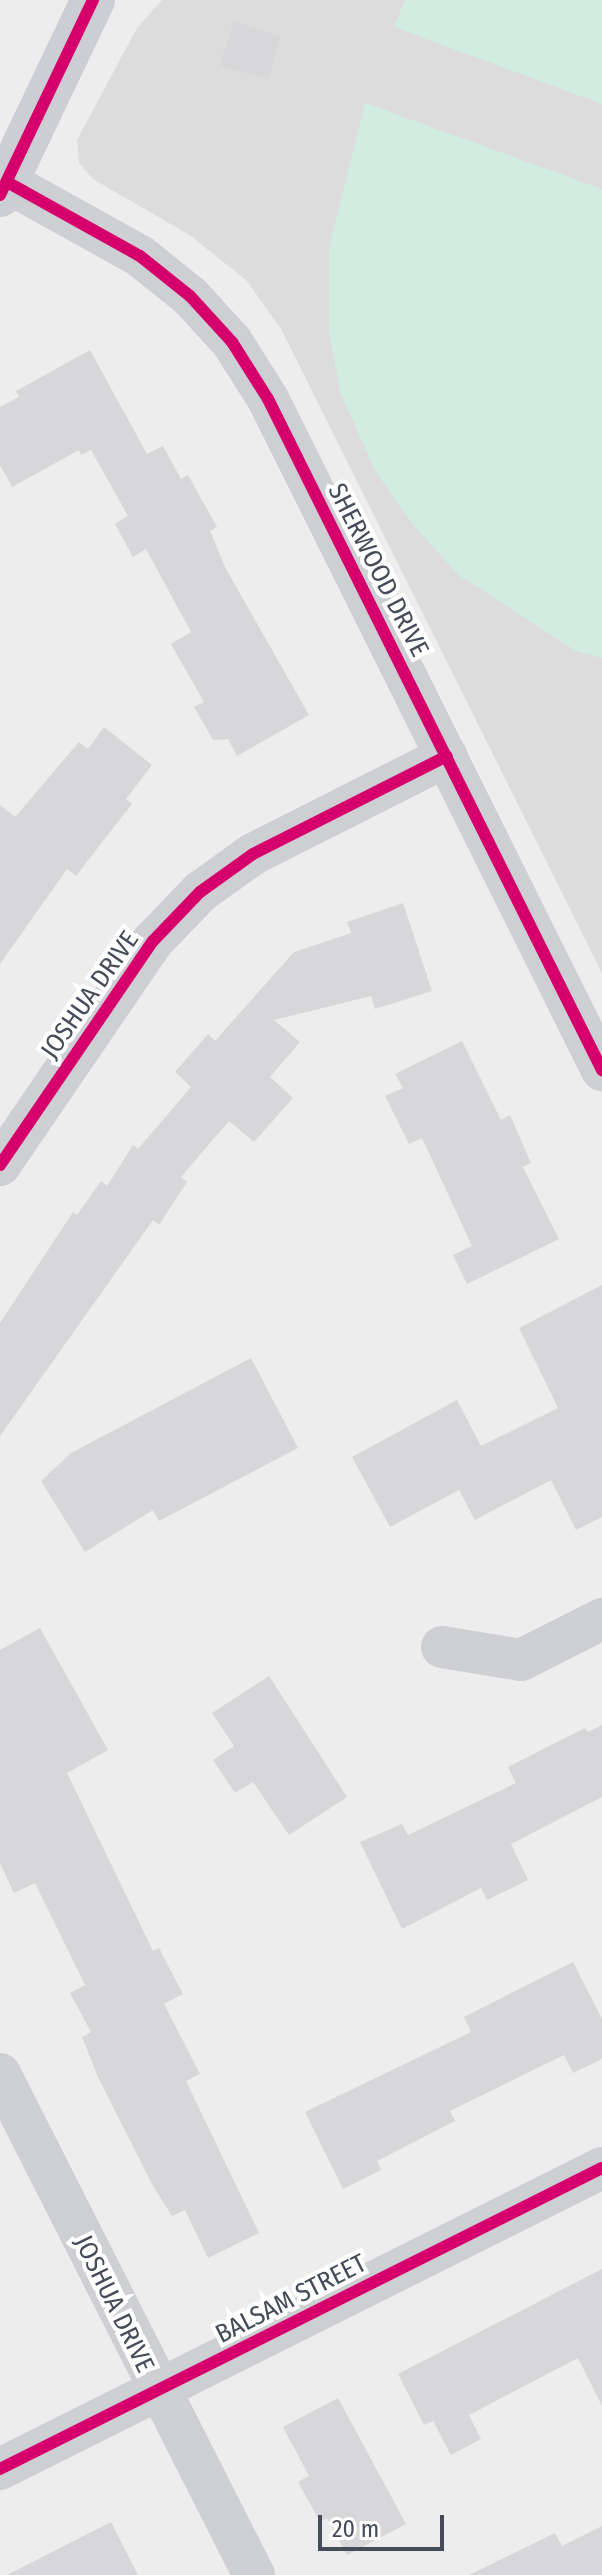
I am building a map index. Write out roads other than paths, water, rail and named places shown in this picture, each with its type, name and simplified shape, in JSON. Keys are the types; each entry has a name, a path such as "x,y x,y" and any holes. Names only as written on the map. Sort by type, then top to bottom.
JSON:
{"street":[{"path":"4,188 93,0"},
{"name":"SHERWOOD DRIVE","path":"4,188 140,256 190,296 232,342 268,399 602,1070"},
{"name":"JOSHUA DRIVE","path":"0,1165 153,941 200,892 253,854 447,756"},
{"path":"442,1647 521,1660 602,1619"},
{"name":"JOSHUA DRIVE","path":"0,2074 157,2390 254,2575"},
{"name":"BALSAM STREET","path":"0,2469 602,2168"}]}
